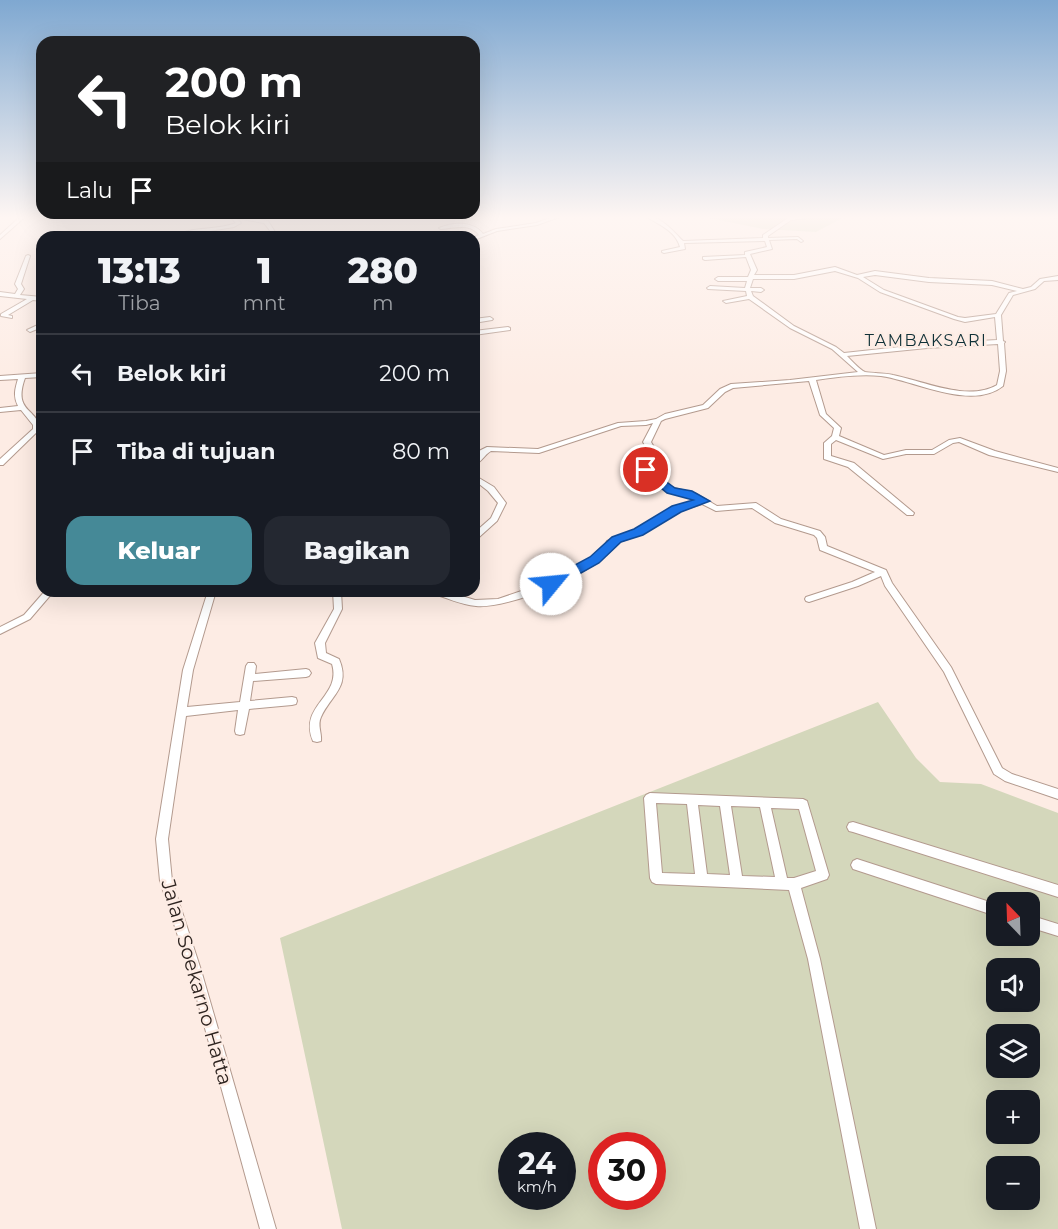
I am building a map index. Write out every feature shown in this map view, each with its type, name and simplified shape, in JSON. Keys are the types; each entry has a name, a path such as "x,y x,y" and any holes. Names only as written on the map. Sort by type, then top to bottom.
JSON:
{"street":[{"path":"16,296 21,289 18,284 22,273"},
{"path":"752,273 748,289 750,297 792,327 826,343 863,373"},
{"path":"718,279 794,277 811,273"},
{"path":"847,273 859,277 882,291 956,318 965,320 998,315"},
{"path":"859,277 874,273"},
{"path":"878,273 918,279 992,283 1024,291"},
{"path":"480,455 490,449 547,450 585,434 620,424 658,420 669,415 704,407 727,387 863,373 896,376 957,392 987,392 1000,386 1003,371 998,315 1009,296 1033,288 1042,280 1058,278"},
{"path":"710,288 761,290"},
{"path":"0,294 36,298"},
{"path":"726,301 750,297"},
{"path":"10,317 3,315 32,298"},
{"path":"480,320 490,319"},
{"path":"30,330 36,328"},
{"path":"480,332 508,328"},
{"path":"843,355 927,346 1002,342"},
{"path":"0,378 36,376"},
{"path":"22,377 17,397 21,408 36,421"},
{"path":"812,379 823,415 838,428 828,443 827,457 851,465 910,513"},
{"path":"0,410 21,408"},
{"path":"658,420 646,442 654,454 645,464 646,470 671,491 687,494 716,509 746,504 756,506 778,521 817,532 821,537 823,548 884,572"},
{"path":"0,463 36,430"},
{"path":"834,437 883,457 906,452 934,452 951,441 960,440 992,453 1058,470"},
{"path":"480,481 491,489 502,503 494,519 480,532"},
{"path":"454,597 475,603 499,602 551,584 583,567 610,548 610,543 639,532 677,509 704,501"},
{"path":"809,599 884,572"},
{"path":"884,572 888,584 948,670 994,766 1003,775 1058,794"},
{"path":"0,631 27,617 45,597"},
{"name":"Jalan Soekarno Hatta","path":"210,597 188,670 162,839 166,881 195,970 268,1229"},
{"path":"317,738 315,719 330,698 338,678 339,669 336,662 321,655 320,643 335,619 338,609 337,597"},
{"path":"240,731 251,666"},
{"path":"249,678 306,673"},
{"path":"182,712 292,701"},
{"path":"650,798 692,800 803,804 823,875 788,884 656,878 650,798"},
{"path":"692,800 702,881"},
{"path":"725,801 737,882"},
{"path":"764,802 788,884 814,959 868,1229"},
{"path":"853,827 1058,891"},
{"path":"857,865 986,907"},
{"path":"1040,924 1058,930"}],"green space":[{"path":"878,702 916,758 940,782 981,784 1058,813 1058,1229 342,1229 280,938"}],"district":[{"name":"TAMBAKSARI","path":"926,340"}],"route":[{"path":"551,584 594,560 610,548 610,543 639,532 677,509 704,501 694,496 671,491 646,470"}]}
